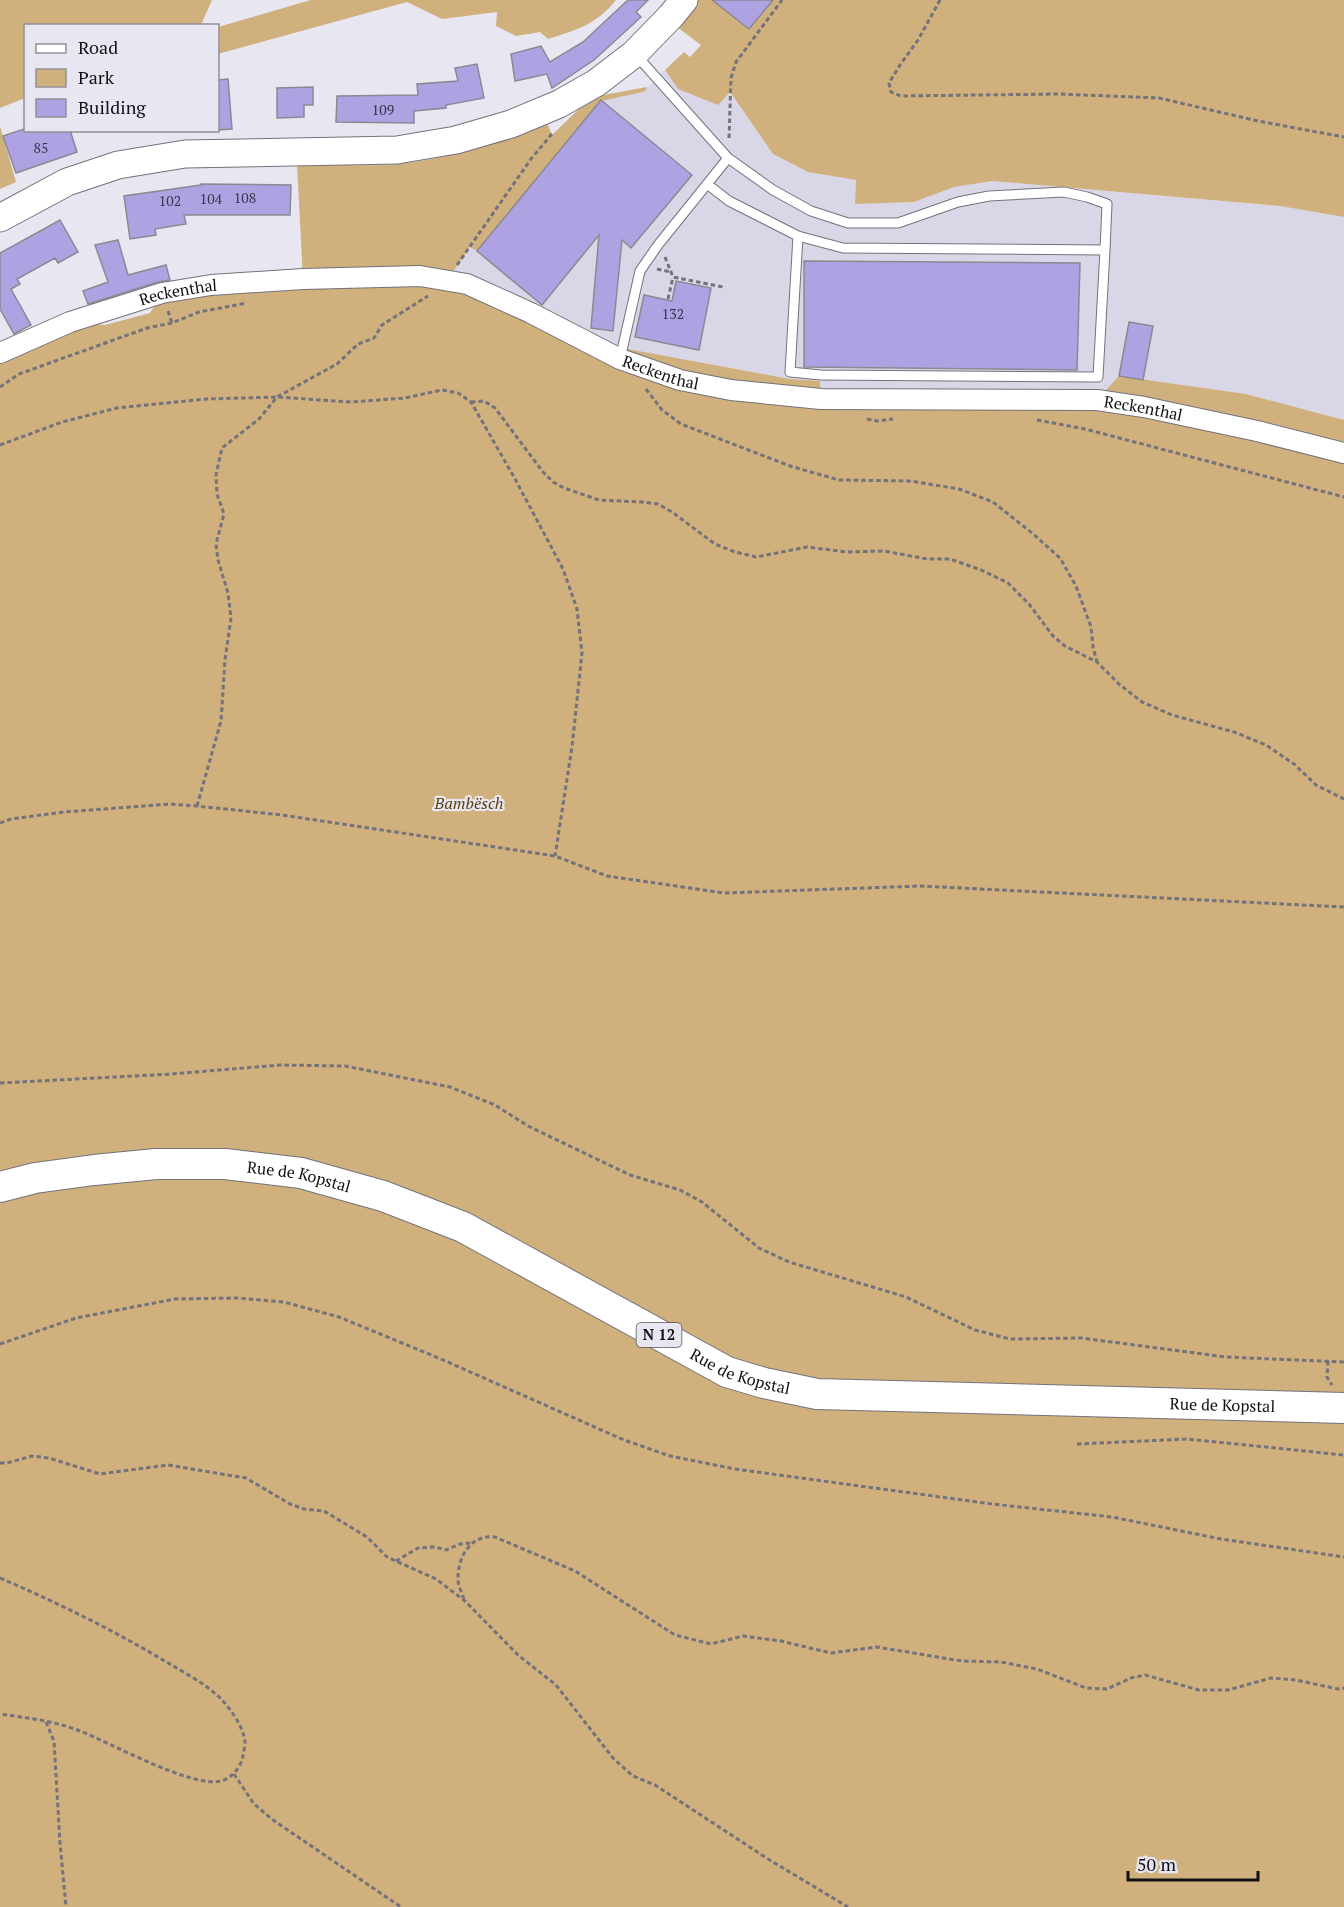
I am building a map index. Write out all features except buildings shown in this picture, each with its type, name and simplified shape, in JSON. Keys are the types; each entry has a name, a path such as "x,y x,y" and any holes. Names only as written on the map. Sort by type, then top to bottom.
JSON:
{"main road":[{"path":"0,218 67,182 118,165 185,154 397,150 456,140 512,124 559,104 596,83 634,54 684,0"},
{"name":"Rue de Kopstal","path":"0,1186 35,1178 156,1164 225,1164 301,1173 383,1196 463,1227 727,1372 764,1383 817,1394 1344,1408"}],"street":[{"name":"Reckenthal","path":"0,353 70,322 162,293 211,285 303,279 420,276 467,284 531,313 620,359 680,380 731,390 821,399 1097,400 1257,430 1344,453"}],"lane":[{"path":"634,54 728,158 773,190 811,211 848,223 898,223 958,202 989,196 1064,192 1107,204 1097,400"},
{"path":"620,359 640,271 658,244 728,158"},
{"path":"707,184 729,201 798,236 843,248 1105,250"},
{"path":"798,236 790,372 860,375 1098,376"},
{"path":"860,375 860,399"}],"path":[{"path":"728,158 730,78 736,62 783,0"},
{"path":"940,0 918,40 889,83 891,92 901,96 1058,94 1159,98 1258,121 1344,137"},
{"path":"447,280 531,159 551,135 559,104"},
{"path":"658,244 673,277 668,299"},
{"path":"673,277 723,286"},
{"path":"197,806 221,721 225,660 231,618 228,593 218,560 216,544 224,514 217,494 216,475 222,448 259,419 277,397 337,364 358,344 374,338 382,325 430,295 420,294"},
{"path":"0,387 19,374 147,328 172,323 199,312 257,300"},
{"path":"646,389 662,410 681,424 790,466 839,480 921,482 959,489 993,502 1060,558 1076,586 1091,627 1097,662"},
{"path":"0,445 62,422 117,408 206,399 277,397 351,402 405,398 442,390 458,393 471,402 563,569 577,609 582,653 572,747 555,856"},
{"path":"471,402 484,400 495,408 553,482 599,500 658,504 715,544 735,552 756,557 807,547 847,552 884,551 927,559 950,560 981,570 1008,583 1029,604 1059,641 1097,662 1119,684 1142,702 1172,715 1234,732 1266,745 1294,764 1316,785 1344,799"},
{"path":"1032,419 1085,429 1344,497"},
{"path":"0,824 11,819 64,812 170,804 282,815 555,856 607,876 724,892 920,886 1344,907"},
{"path":"0,1083 172,1074 280,1065 345,1066 450,1088 495,1105 528,1126 630,1175 680,1190 702,1202 759,1248 789,1262 906,1297 975,1330 1010,1339 1081,1338 1226,1357 1344,1362"},
{"path":"0,1344 76,1318 175,1299 237,1298 284,1302 339,1317 624,1440 670,1455 735,1469 992,1504 1112,1517 1221,1539 1344,1557"},
{"path":"1328,1361 1328,1377"},
{"path":"1077,1444 1187,1439 1344,1455"},
{"path":"0,1463 32,1456 49,1458 100,1474 168,1464 246,1478 290,1504 304,1509 324,1511 367,1537 387,1557 436,1579 465,1601 518,1655 556,1685 613,1758 633,1776 655,1785 768,1859 848,1907"},
{"path":"396,1562 418,1548 446,1550 460,1544 471,1543 484,1536 495,1537 575,1571 675,1635 711,1644 743,1636 782,1641 831,1653 877,1647 930,1657 1000,1662 1037,1669 1086,1688 1107,1689 1131,1678 1145,1675 1199,1690 1228,1690 1272,1678 1296,1680 1338,1689 1344,1688"},
{"path":"465,1601 458,1582 461,1561 471,1543"},
{"path":"0,1578 36,1593 127,1639 191,1676 223,1701 238,1722 244,1741 243,1760 234,1774 221,1781 201,1781 155,1765 79,1730 45,1721 0,1714"},
{"path":"45,1721 54,1741 66,1907"},
{"path":"234,1774 254,1804 273,1820 401,1907"}],"shaded area":[{"path":"665,70 678,89 729,92 773,154 808,172 856,180 855,204 913,202 954,187 992,181 1280,206 1344,217 1344,420 1246,394 1120,376 1097,400 821,399 820,381 790,379 622,349 447,280 470,246 477,251 601,100 643,92"}],"green space":[{"path":"0,0 212,0 201,24 24,24 24,98 0,108"},
{"path":"311,0 616,0 594,21 548,39 540,32 516,36 496,26 497,12 442,19 407,2 219,54 219,27"},
{"path":"698,0 1344,0 1344,217 1280,206 992,181 954,187 914,202 855,204 856,180 808,172 773,154 730,92 718,105 678,89 665,70 684,52 690,57 701,45 677,27"},
{"name":"Bambësch","path":"647,87 643,92 601,101 477,251 470,247 448,279 600,349 622,348 790,379 820,381 821,399 1097,400 1119,376 1246,394 1344,420 1344,1907 0,1907 0,353 70,322 105,325 150,313 162,293 303,279 297,164 371,165 415,162 472,149 547,123 552,135 581,107 598,96"},
{"path":"0,126 16,182 0,189"}]}
